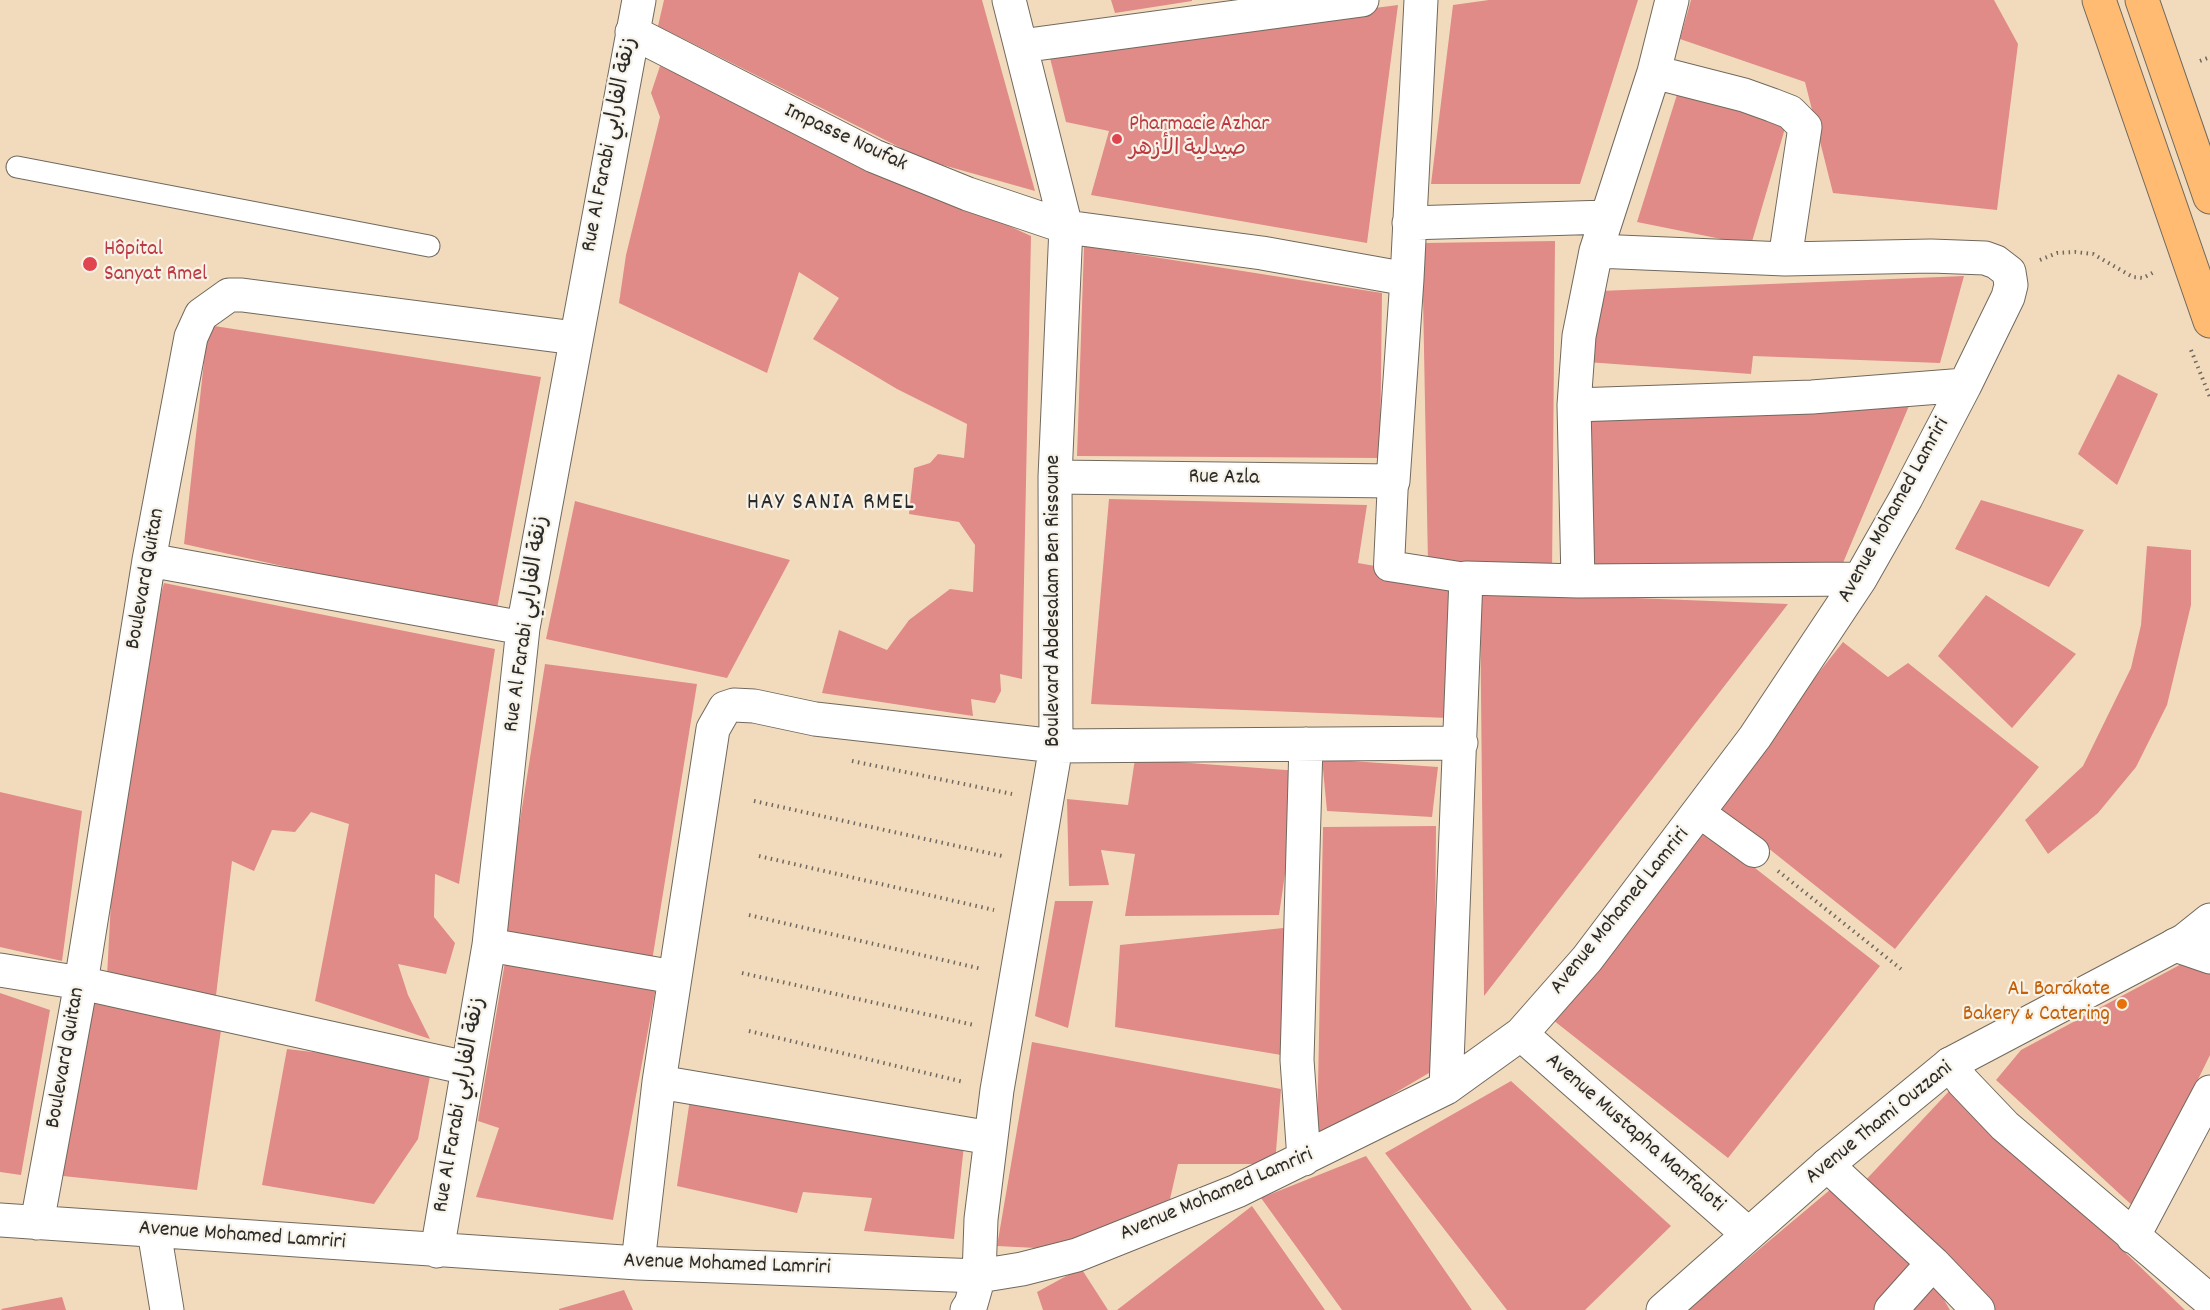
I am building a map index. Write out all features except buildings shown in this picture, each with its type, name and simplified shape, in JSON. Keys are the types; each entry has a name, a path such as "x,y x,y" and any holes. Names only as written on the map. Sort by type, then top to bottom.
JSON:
{"main road":[{"path":"2099,0 2210,321"},
{"path":"2142,0 2210,197"}],"street":[{"name":"Rue Al Farabi زنقة الفارابي","path":"437,1251 489,945 523,628 639,0"},
{"name":"Boulevard Abdesalam Ben Rissoune","path":"967,1310 979,1276 981,1219 997,1090 1056,746 1055,477 1066,227 1009,0"},
{"path":"1021,46 1362,0"},
{"path":"1421,0 1389,566 1466,578 1578,581 1860,579"},
{"path":"1578,581 1574,405 1579,336 1596,251 1654,72 1672,0"},
{"name":"Impasse Noufak","path":"632,32 874,156 968,194 1066,227 1262,253 1407,279"},
{"path":"1654,72 1744,95 1772,105 1790,112 1805,127 1785,259"},
{"path":"1409,223 1607,217"},
{"path":"1596,251 1785,259 1931,256 1985,258 1996,262 2009,284"},
{"name":"Avenue Mohamed Lamriri","path":"0,1220 638,1263 979,1276 1077,1256 1237,1191 1446,1088 1521,1034 1587,959 1700,813 1755,737 1860,579 1906,498 1965,385 2009,284"},
{"name":"Boulevard Quitan","path":"37,1223 81,983 149,560 191,337 201,315 218,300 229,295 242,295 575,338"},
{"path":"1574,405 1812,397 1965,385"},
{"name":"Rue Azla","path":"1055,477 1393,481"},
{"path":"149,560 523,628"},
{"path":"1446,1088 1466,578"},
{"path":"638,1263 659,1082 712,729 725,708 734,705 753,706 815,719 1056,746 1461,743"},
{"path":"1304,1159 1297,1060 1305,744"},
{"path":"1700,813 1754,852"},
{"name":"Avenue Thami Ouzzani","path":"1663,1310 1827,1165 1950,1064 2198,940"},
{"path":"489,945 674,977"},
{"path":"0,970 81,983 467,1068"},
{"name":"Avenue Mustapha Manfaloti","path":"1521,1034 1748,1234"},
{"path":"1950,1064 1963,1082 2005,1126 2210,1301"},
{"path":"659,1082 991,1138"},
{"path":"2133,1237 2210,1092"},
{"path":"1827,1165 1933,1263 1978,1310"},
{"path":"154,1232 167,1310"},
{"path":"1891,1310 1933,1263"}],"lane":[{"path":"17,167 429,246"}],"path":[{"path":"2197,62 2210,57"},
{"path":"2009,284 2057,253 2092,254 2133,277 2143,278 2186,255"},
{"path":"841,758 1045,801"},
{"path":"753,801 1035,863"},
{"path":"1754,852 1901,969"},
{"path":"759,856 1027,917"},
{"path":"749,915 1018,977"},
{"path":"742,973 1007,1032"},
{"path":"749,1031 997,1090"}],"place":[{"name":"Pharmacie Azhar صيدلية الأزهر","path":"1117,139"},
{"name":"Hôpital Sanyat Rmel","path":"90,264"},
{"name":"AL Barakate Bakery & Catering","path":"2122,1004"}],"district":[{"name":"HAY SANIA RMEL","path":"831,505"}]}
